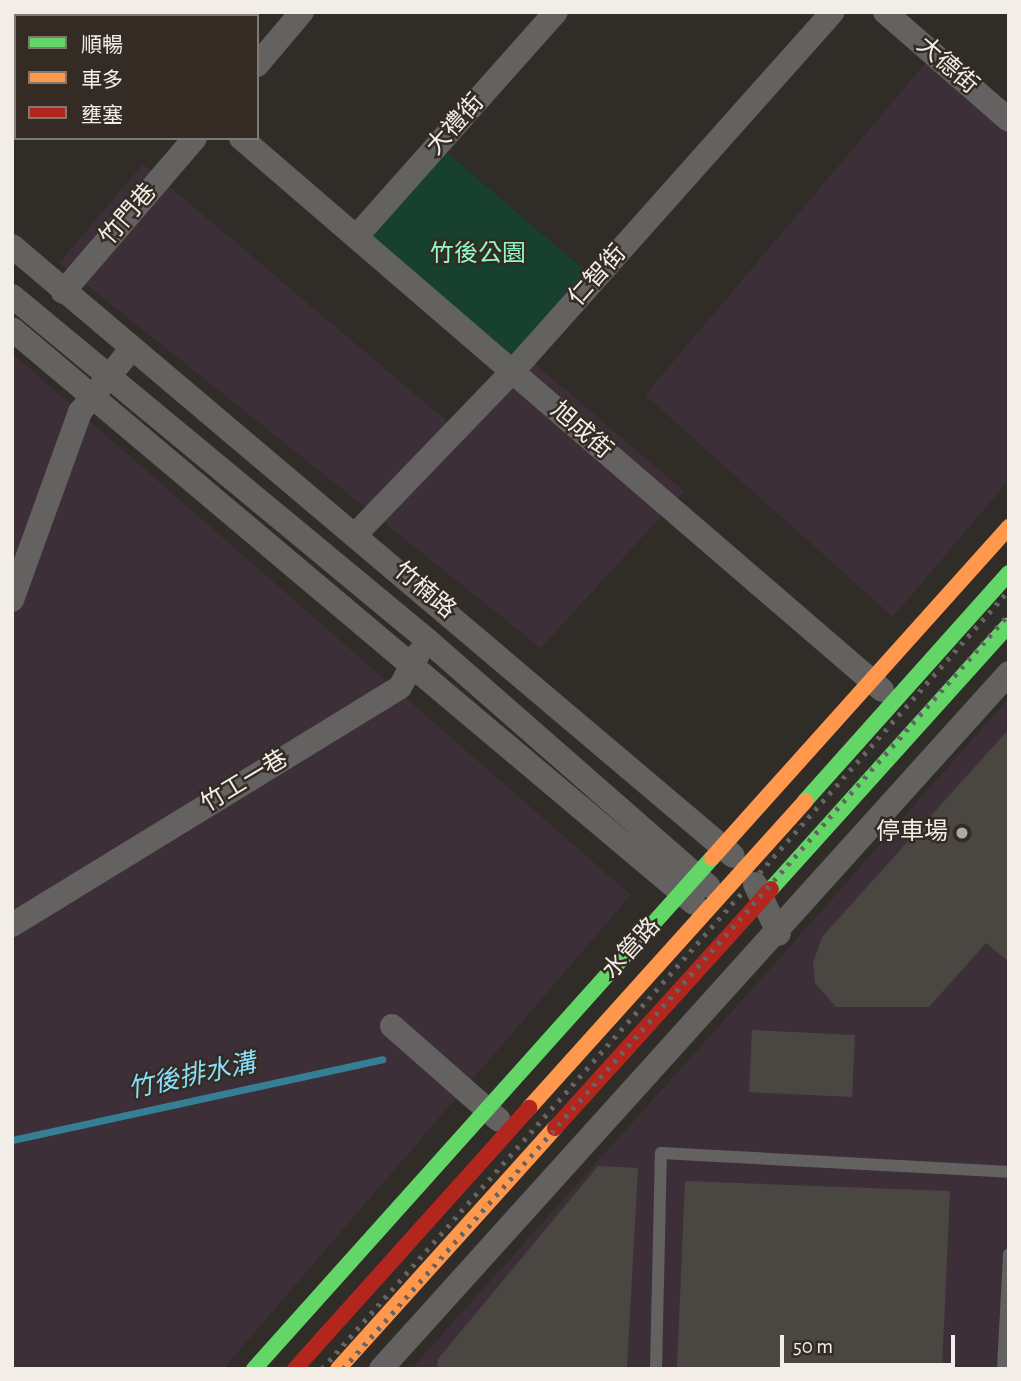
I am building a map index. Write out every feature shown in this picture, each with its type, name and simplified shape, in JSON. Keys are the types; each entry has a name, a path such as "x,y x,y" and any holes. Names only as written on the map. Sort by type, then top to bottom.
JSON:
{"street":[{"path":"259,63 302,12"},
{"name":"大禮街","path":"356,237 556,12"},
{"name":"仁智街","path":"356,534 512,372 833,12"},
{"name":"大德街","path":"885,12 1009,120"},
{"name":"竹門巷","path":"63,292 193,140"},
{"name":"旭成街","path":"243,140 922,723"},
{"name":"竹楠路","path":"12,246 63,292 443,607 721,848 745,865 779,934"},
{"name":"竹楠路","path":"12,296 107,379 426,639 688,885"},
{"name":"竹楠路","path":"12,329 90,400 411,666 688,885 712,903 743,920 779,934"},
{"path":"12,600 80,412 132,348"},
{"name":"水管路","path":"254,1369 1009,527"},
{"name":"水管路","path":"295,1369 512,1132 745,865 1009,573"},
{"name":"竹工一巷","path":"12,925 400,687 443,607"},
{"path":"338,1369 1009,625"},
{"path":"381,1369 779,934 1009,673"},
{"path":"392,1026 512,1132"}],"lane":[{"path":"656,1369 661,1153 1009,1172"},
{"path":"1003,1369 1009,1254"}],"shaded area":[{"path":"939,47 1009,108 1009,480 893,617 645,395"},
{"path":"143,164 449,423 518,349 684,491 541,648 59,263"},
{"path":"12,353 631,895 223,1369 12,1369"},
{"path":"1009,698 1009,1369 411,1369 780,958"}],"green space":[{"name":"竹後公園","path":"444,150 588,273 512,361 369,238"}],"building":[{"name":"停車場","path":"1009,729 1009,962 986,943 929,1007 836,1007 815,983 813,963 822,937"},
{"path":"752,1030 855,1035 852,1097 749,1092"},
{"path":"598,1166 638,1168 627,1369 437,1369 438,1359"},
{"path":"685,1181 950,1191 942,1369 677,1369"}],"waterway":[{"name":"竹後排水溝","path":"12,1140 382,1059"}],"railway":[{"path":"322,1369 1009,590"},
{"path":"343,1369 1009,614"}],"traffic: fast":[{"path":"805,801 1009,573"},
{"path":"771,889 1009,625"},
{"path":"254,1369 712,858"}],"traffic: slow":[{"path":"712,858 1009,527"},
{"path":"529,1108 805,801"},
{"path":"338,1369 555,1128"}],"traffic: jam":[{"path":"555,1128 771,889"},
{"path":"295,1369 529,1108"}],"place":[{"name":"停車場","path":"962,833"}]}
